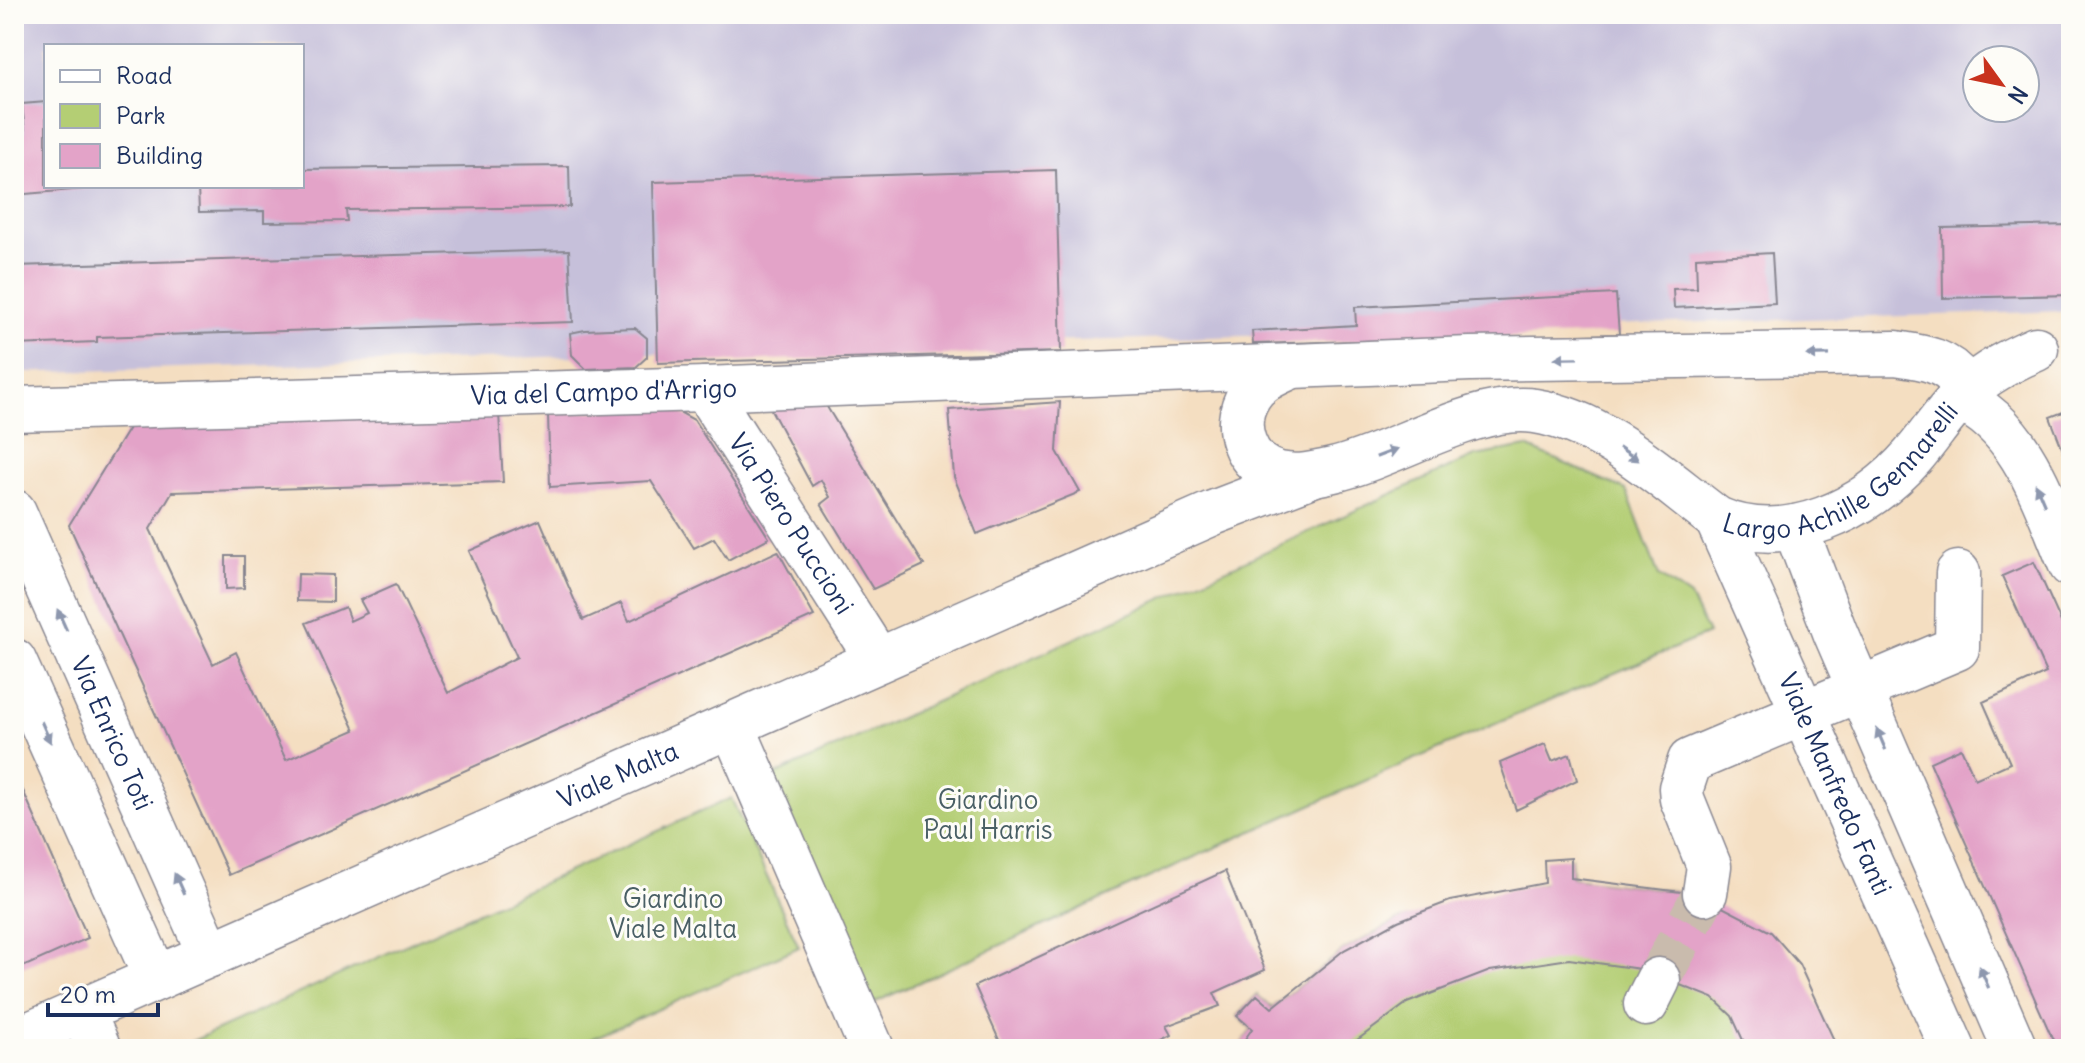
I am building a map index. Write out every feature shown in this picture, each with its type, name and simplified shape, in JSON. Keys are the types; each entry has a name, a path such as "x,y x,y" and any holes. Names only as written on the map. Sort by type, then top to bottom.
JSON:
{"street":[{"path":"1896,353 2053,348"},
{"path":"2053,348 1998,368 1959,399 1992,419 2020,456 2033,477 2071,565"},
{"name":"Largo Achille Gennarelli","path":"1242,436 1258,463 1269,471 1312,475 1384,455 1470,419 1499,412 1533,411 1555,415 1613,444 1717,519 1752,529 1795,527 1845,511 1891,478 1912,458 1959,399 1961,381 1949,368 1923,357 1896,353 1486,359 1288,368"},
{"path":"1242,436 1244,407 1254,390 1267,378 1288,368"},
{"name":"Via del Campo d'Arrigo","path":"14,409 1288,368"},
{"path":"1194,372 1211,379 1227,392 1242,436 1247,460 1242,484 1236,498 1223,509"},
{"name":"Via Piero Puccioni","path":"705,389 878,660"},
{"name":"Viale Malta","path":"14,1041 91,1030 156,978 1223,509 1312,475"},
{"name":"Via Enrico Toti","path":"14,512 210,955"},
{"name":"Viale Manfredo Fanti","path":"1717,519 1953,1049"},
{"path":"1795,527 1860,691 2015,1049"},
{"path":"1705,893 1709,866 1682,799 1681,788 1690,761 1957,648 1958,573"},
{"path":"14,661 156,978"},
{"path":"732,725 872,1049"}],"shaded area":[{"path":"14,14 2071,14 2071,311 14,373"}],"green space":[{"name":"Giardino Paul Harris","path":"1527,447 1626,490 1659,576 1690,597 1708,634 1391,769 869,1005 773,776 1475,456"},
{"name":"Giardino Viale Malta","path":"731,798 799,947 569,1049 175,1049"},
{"path":"1571,858 1572,878 1697,894 1838,1049 1238,1049 1252,1029 1237,1016 1257,995 1272,1008 1344,950 1398,921 1545,883"}],"building":[{"path":"44,102 44,188 95,188 14,195 14,134 25,133 22,104"},
{"path":"569,166 570,207 346,210 347,221 264,222 264,211 199,212 198,188 304,188 304,169"},
{"path":"1056,170 1061,352 658,363 653,182"},
{"path":"2071,225 2071,295 1943,298 1942,228"},
{"path":"569,250 573,322 97,337 97,342 14,345 14,266"},
{"path":"1772,253 1775,303 1674,308 1673,289 1697,288 1696,257"},
{"path":"1616,294 1619,334 1253,344 1252,331 1356,325 1355,307"},
{"path":"635,328 647,338 647,357 636,367 586,369 572,355 570,333"},
{"path":"824,402 924,565 873,589 821,504 830,497 821,480 812,486 769,406"},
{"path":"1060,402 1057,451 1080,492 977,534 954,477 949,410"},
{"path":"670,407 694,420 769,538 728,560 714,538 694,548 651,481 550,487 548,414"},
{"path":"2071,409 2071,471 2050,417"},
{"path":"499,413 503,482 172,492 150,529 213,664 236,652 286,760 355,730 306,623 345,607 350,621 367,613 360,600 396,584 448,693 517,657 469,551 540,520 583,620 621,603 629,621 778,551 814,616 229,875 69,525 132,423"},
{"path":"226,556 244,556 244,588 226,589"},
{"path":"2034,562 2071,644 2071,1049 2057,1049 1930,762 1961,748 1975,779 2010,763 1983,702 2046,673 2002,576"},
{"path":"298,574 333,575 333,602 297,601"},
{"path":"1545,744 1552,761 1570,754 1577,780 1516,810 1500,763"},
{"path":"14,770 88,938 14,971"},
{"path":"1571,858 1571,878 1697,894 1771,932 1799,964 1838,1049 1747,1049 1732,1016 1713,998 1640,969 1569,959 1490,971 1407,1003 1345,1049 1238,1049 1252,1029 1237,1016 1257,995 1272,1008 1344,950 1398,921 1450,901 1545,883 1544,860"},
{"path":"1225,871 1265,970 1214,993 1220,1006 1166,1026 1171,1035 1143,1049 1003,1049 975,986"}],"tunnel":[{"path":"1658,980 1705,893"}]}
